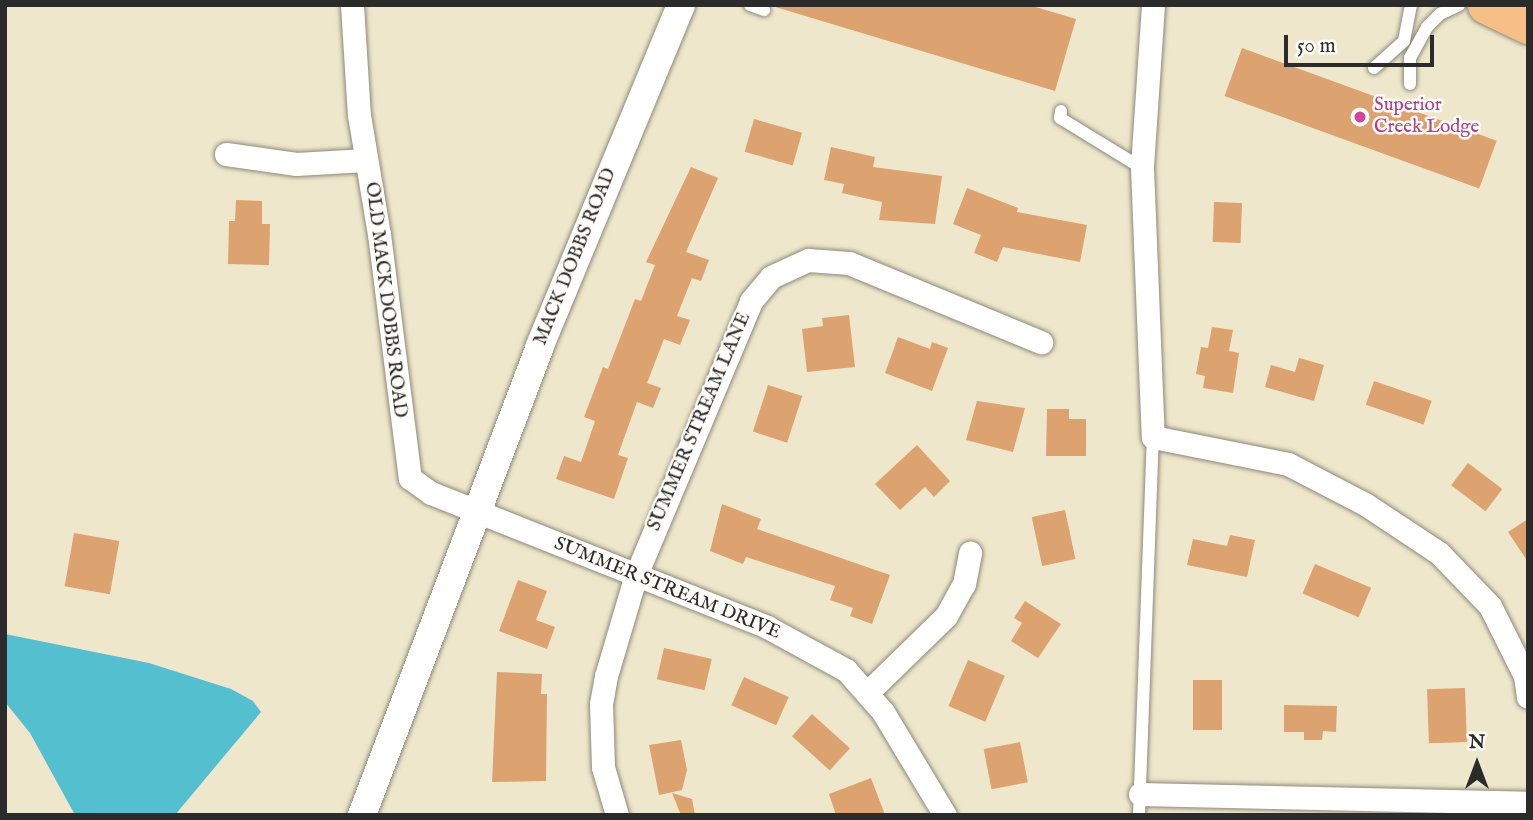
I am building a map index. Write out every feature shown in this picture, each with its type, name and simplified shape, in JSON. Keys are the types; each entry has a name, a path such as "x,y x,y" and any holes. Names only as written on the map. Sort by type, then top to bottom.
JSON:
{"main road":[{"path":"1486,5 1528,25"}],"street":[{"name":"OLD MACK DOBBS ROAD","path":"352,5 366,160 379,234 406,468 410,478 431,494 477,512"},
{"name":"MACK DOBBS ROAD","path":"362,815 539,348 681,5"},
{"path":"1153,5 1142,168 1153,437 1288,464 1365,504 1439,554 1490,607 1525,676 1528,697"},
{"path":"226,154 296,164 366,160"},
{"name":"SUMMER STREAM LANE","path":"617,815 603,766 601,705 636,575 751,301 782,270 808,260 849,263 1041,342"},
{"name":"SUMMER STREAM DRIVE","path":"477,512 767,627 846,670 883,712 945,815"},
{"path":"867,693 946,617 964,584 970,554"},
{"path":"1140,804 1528,803"}],"lane":[{"path":"750,5 764,10"},
{"path":"1374,68 1404,41 1411,5"},
{"path":"1410,84 1410,58 1427,27 1440,14 1459,5"},
{"path":"1062,111 1060,118 1142,168"},
{"path":"1140,804 1153,437"}],"water":[{"path":"5,634 149,663 231,689 253,701 261,712 175,815 75,815 30,733 5,702"}],"building":[{"path":"1029,5 1076,19 1055,91 772,6"},
{"name":"Superior Creek Lodge","path":"1242,48 1497,141 1479,189 1225,96"},
{"path":"754,119 802,133 793,165 745,152"},
{"path":"831,147 875,157 873,167 942,176 935,224 879,220 882,202 842,193 844,184 824,180"},
{"path":"691,167 718,178 686,252 709,260 701,281 692,278 677,316 690,320 680,345 664,339 647,383 661,388 653,408 637,402 618,455 628,458 614,499 556,479 564,456 581,462 595,421 584,417 603,367 608,369 635,299 641,301 655,265 646,262"},
{"path":"967,188 1018,208 1017,212 1087,225 1080,262 1003,247 997,262 974,253 981,235 953,224"},
{"path":"236,200 262,201 262,224 270,224 269,265 228,264 229,221 235,221"},
{"path":"1214,202 1242,203 1241,243 1213,242"},
{"path":"849,315 855,367 807,372 802,329 823,326 822,318"},
{"path":"1212,327 1233,330 1229,351 1239,353 1233,393 1203,388 1205,376 1196,374 1201,347 1208,348"},
{"path":"898,337 930,349 932,342 948,348 932,391 885,373"},
{"path":"1299,358 1324,365 1314,401 1265,387 1271,365 1295,372"},
{"path":"1374,381 1432,401 1424,424 1366,405"},
{"path":"768,385 802,396 787,443 753,432"},
{"path":"977,401 1025,408 1013,452 966,440"},
{"path":"1047,409 1069,409 1069,419 1086,419 1086,456 1046,456"},
{"path":"917,445 950,481 934,497 925,487 900,510 875,484"},
{"path":"1468,463 1502,489 1485,511 1451,485"},
{"path":"722,504 761,519 757,529 890,575 872,624 850,616 853,608 830,600 835,586 746,557 743,564 710,551"},
{"path":"1065,510 1075,559 1042,566 1032,517"},
{"path":"1528,519 1528,562 1508,532"},
{"path":"74,533 119,541 110,594 65,586"},
{"path":"1230,535 1255,540 1247,577 1187,565 1193,539 1227,546"},
{"path":"1315,564 1371,588 1359,617 1302,593"},
{"path":"518,580 547,591 536,620 555,627 547,649 499,631"},
{"path":"1025,601 1061,624 1038,658 1011,641 1022,623 1014,618"},
{"path":"664,648 712,659 705,690 657,679"},
{"path":"968,660 1005,676 985,722 948,706"},
{"path":"497,672 542,674 541,694 547,694 546,781 492,782"},
{"path":"744,677 789,697 776,725 731,705"},
{"path":"1193,680 1222,680 1222,730 1193,730"},
{"path":"1465,688 1467,742 1429,743 1427,689"},
{"path":"1284,705 1337,706 1336,732 1323,731 1322,740 1304,740 1304,732 1284,732"},
{"path":"812,714 850,748 830,770 792,736"},
{"path":"681,740 687,770 682,790 659,795 649,745"},
{"path":"1020,742 1028,782 992,789 984,749"},
{"path":"871,778 885,815 836,815 829,794"},
{"path":"672,793 692,799 695,815 681,815"}],"place":[{"name":"Superior Creek Lodge","path":"1360,117"}]}
